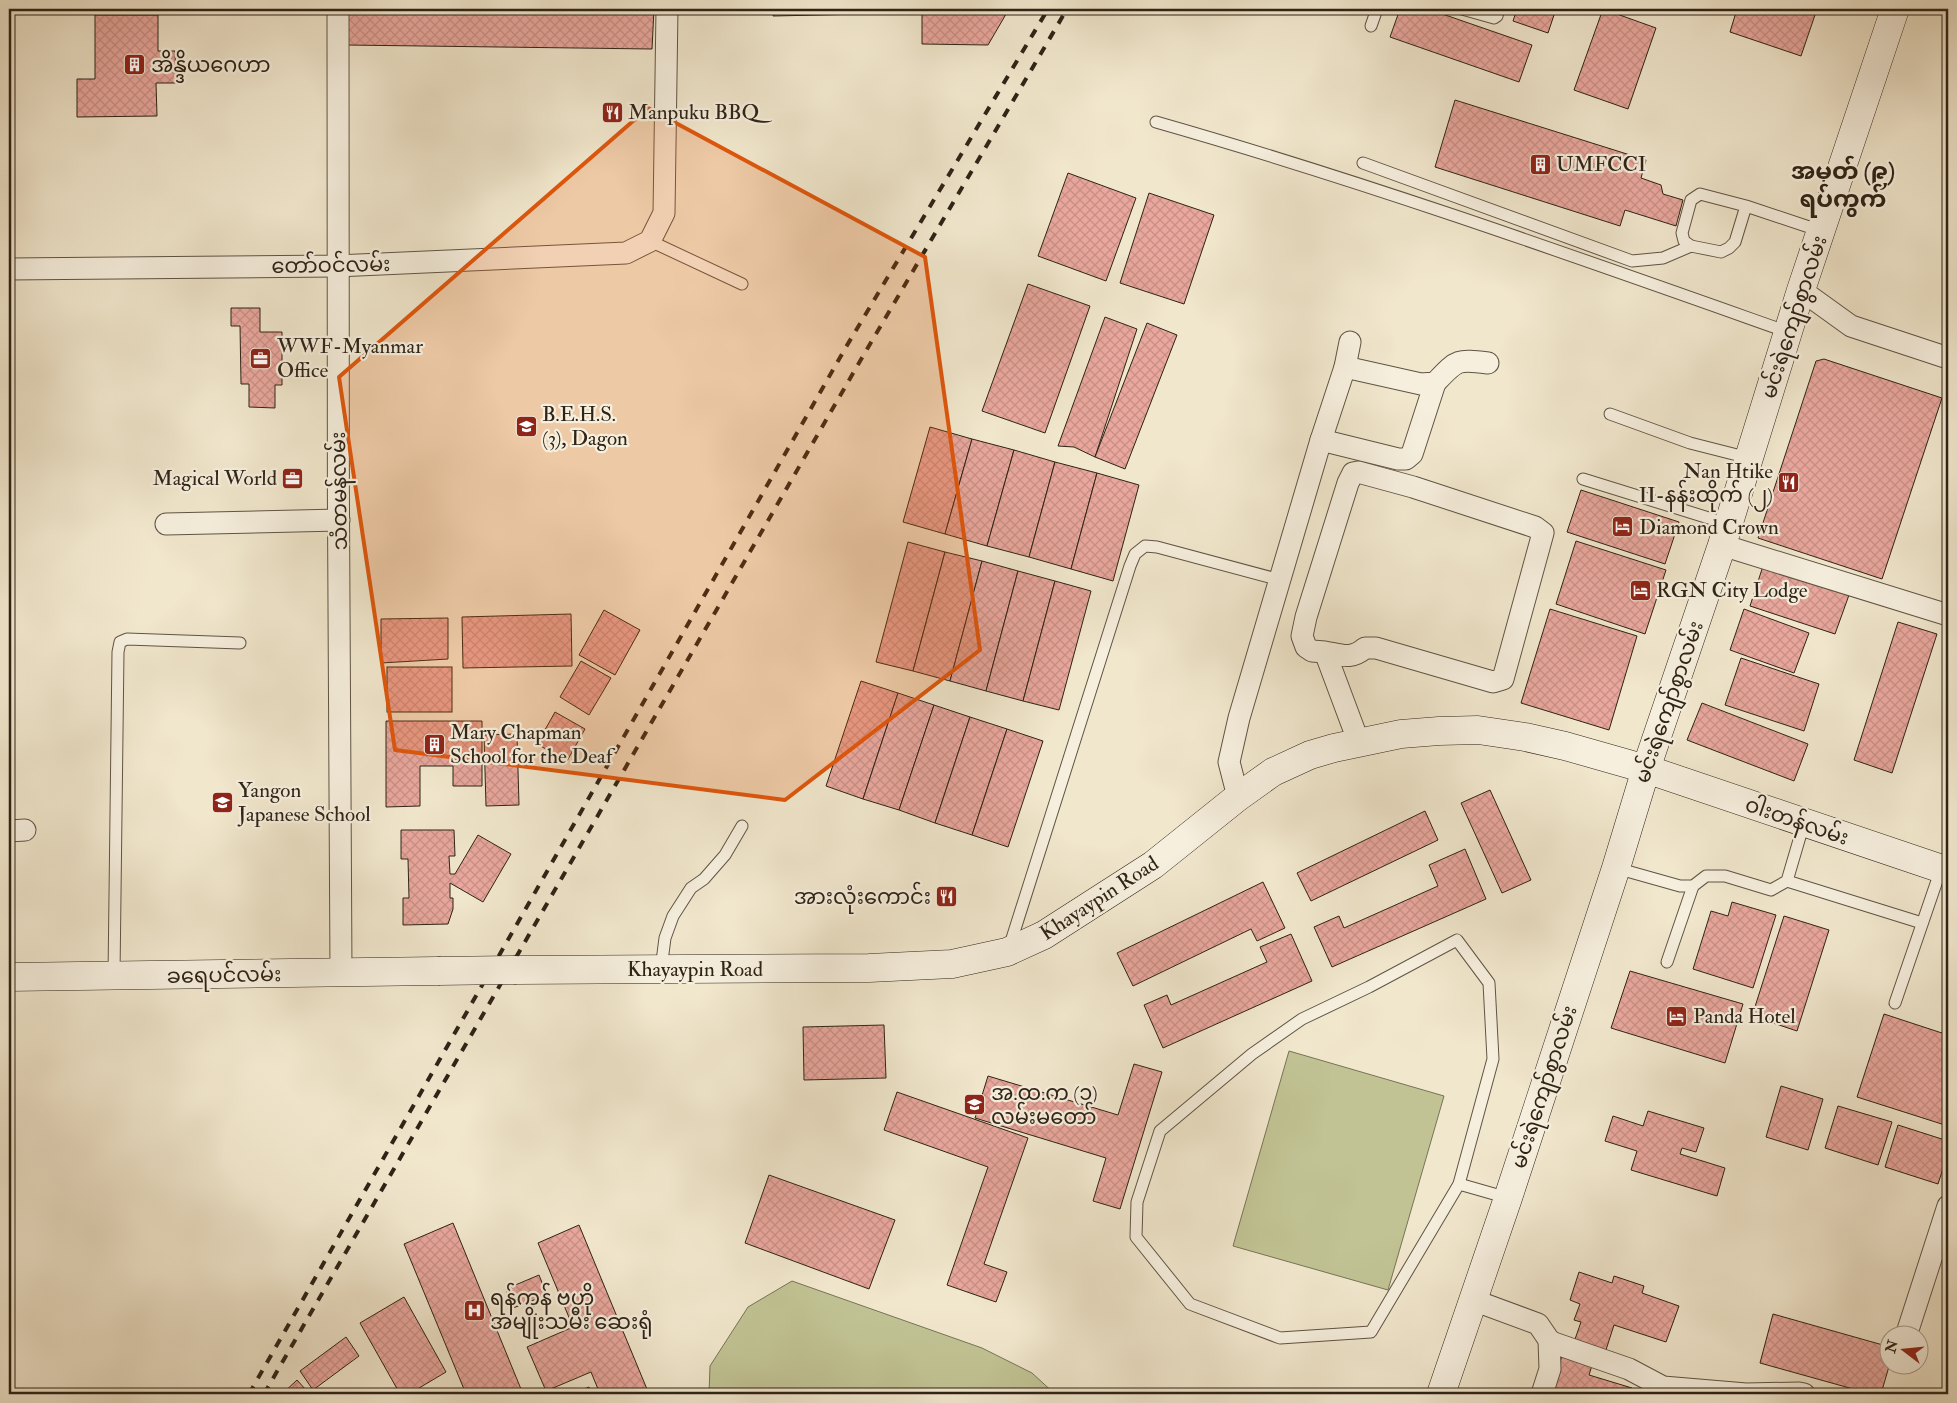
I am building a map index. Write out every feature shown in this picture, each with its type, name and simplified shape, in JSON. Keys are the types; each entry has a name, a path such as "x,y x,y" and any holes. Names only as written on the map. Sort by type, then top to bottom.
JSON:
{"main road":[{"name":"မင်းရဲကျော်စွာလမ်း","path":"1441,1394 1508,1198 1616,868 1646,768 1725,534 1801,290 1895,9"},
{"name":"Khayaypin Road","path":"438,972 869,968 952,964 1007,952 1044,935 1153,865 1238,797 1273,772 1310,755 1401,734 1478,730 1565,746 1646,768"},
{"name":"ဝါးတန်လမ်း","path":"1646,768 1945,870"},
{"name":"ခရေပင်လမ်း","path":"9,977 438,972"}],"street":[{"name":"သံတမန်လမ်း","path":"338,9 336,266 341,973"},
{"path":"650,241 664,213 667,9"},
{"name":"တော်ဝင်လမ်း","path":"9,269 336,266 626,253 650,241"},
{"path":"1801,290 1851,326 1948,358"},
{"path":"1238,797 1229,762 1239,718 1321,440 1345,367 1350,342"},
{"path":"1321,440 1398,459 1406,458 1412,454 1435,384 1453,364 1464,360 1488,363"},
{"path":"1345,367 1421,384 1435,384"},
{"path":"1358,472 1413,487 1535,527 1543,533 1503,679 1493,682 1376,648 1365,648 1357,655 1352,656 1325,652 1312,651 1306,647 1302,636 1306,617 1350,476 1353,473 1358,472"},
{"path":"166,524 339,520"},
{"path":"1725,534 1948,615"},
{"path":"1325,652 1359,743"},
{"path":"1910,1326 1942,1249 1948,1206"},
{"path":"1473,1300 1538,1324 1549,1340 1554,1343 1629,1369 1663,1386 1746,1394 1803,1394"},
{"path":"1542,1394 1550,1369 1549,1340"}],"lane":[{"path":"1371,26 1377,9"},
{"path":"1462,9 1494,18 1497,16 1499,9"},
{"path":"1156,122 1238,145 1482,224 1788,332"},
{"path":"1363,164 1632,261 1663,258 1691,246"},
{"path":"1746,206 1736,242 1729,248 1721,252 1691,246 1684,241 1682,233 1691,200 1700,194 1746,206 1821,231"},
{"path":"650,241 742,284"},
{"path":"1610,414 1690,443 1749,458"},
{"path":"1583,479 1725,534"},
{"path":"1007,952 1127,575 1136,554 1146,546 1157,547 1280,580"},
{"path":"114,976 118,652 120,642 127,639 240,643"},
{"path":"1787,881 1804,823"},
{"path":"661,969 665,938 673,916 691,888 704,879 725,855 742,826"},
{"path":"1616,868 1680,886 1693,886"},
{"path":"1895,1003 1922,923 1945,870"},
{"path":"1667,962 1693,886 1706,876 1725,876 1770,890 1787,881 1922,923"},
{"path":"1457,940 1489,983 1493,1059 1459,1184 1371,1332 1280,1338 1190,1304 1136,1237 1137,1202 1160,1131 1252,1054 1302,1020 1457,940"},
{"path":"1459,1184 1508,1198"}],"highlighted area":[{"path":"648,108 925,257 980,650 785,800 395,750 339,377"}],"green space":[{"path":"1289,1051 1444,1096 1388,1290 1233,1246"},
{"path":"792,1281 982,1348 1032,1373 1055,1394 709,1394 710,1366 748,1307"}],"building":[{"path":"346,9 654,9 652,49 346,45"},
{"path":"774,9 864,9 864,14 773,16"},
{"path":"922,9 1009,9 988,45 922,44"},
{"path":"1400,9 1428,9 1532,45 1519,82 1390,37"},
{"path":"1517,9 1556,9 1548,33 1513,21"},
{"path":"1603,9 1656,28 1628,109 1574,90"},
{"path":"1737,9 1817,9 1801,56 1730,32"},
{"name":"အိန္ဒိယဂေဟာ","path":"95,15 158,15 158,51 175,51 176,83 156,83 157,116 77,117 77,79 95,79"},
{"name":"UMFCCI","path":"1455,100 1646,160 1641,178 1661,185 1663,194 1683,200 1676,226 1625,210 1620,226 1435,167"},
{"path":"1068,173 1136,198 1106,281 1038,256"},
{"path":"1149,193 1214,215 1184,304 1120,283"},
{"path":"1028,284 1090,306 1045,433 982,411"},
{"name":"WWF-Myanmar Office","path":"231,308 260,308 260,332 282,332 282,385 275,385 275,408 249,407 249,384 241,384 240,326 231,326"},
{"path":"1105,317 1137,329 1095,457 1074,447 1058,446"},
{"path":"1147,323 1177,335 1125,469 1095,457"},
{"path":"1824,359 1942,398 1882,579 1758,538 1816,361"},
{"path":"930,427 972,439 945,534 903,522"},
{"path":"972,439 1014,450 987,546 945,534"},
{"path":"1014,450 1055,462 1029,557 987,546"},
{"path":"1055,462 1097,473 1071,569 1029,557"},
{"path":"1097,473 1139,485 1113,581 1071,569"},
{"name":"Diamond Crown","path":"1581,490 1679,522 1665,564 1567,532"},
{"path":"1576,541 1666,570 1645,634 1556,604"},
{"path":"908,542 945,552 913,671 876,662"},
{"path":"945,552 982,561 950,681 913,671"},
{"path":"982,561 1018,571 986,691 950,681"},
{"path":"1763,566 1849,595 1835,634 1750,606"},
{"path":"1018,571 1055,581 1023,701 986,691"},
{"path":"1055,581 1091,591 1059,710 1023,701"},
{"path":"1550,609 1637,636 1609,730 1521,703"},
{"path":"1744,609 1809,633 1794,673 1730,650"},
{"path":"604,610 640,630 615,675 579,655"},
{"path":"571,614 572,666 463,668 462,617"},
{"path":"448,618 448,659 381,663 381,619"},
{"path":"1898,622 1937,634 1892,773 1854,760"},
{"path":"1741,658 1819,684 1804,731 1725,705"},
{"path":"581,661 611,678 589,715 560,697"},
{"path":"387,667 452,667 452,712 387,712"},
{"path":"861,681 898,693 863,799 826,786"},
{"path":"898,693 934,705 899,810 863,799"},
{"path":"1702,703 1808,744 1794,781 1687,740"},
{"path":"934,705 970,717 935,823 899,810"},
{"path":"555,712 585,729 567,761 537,744"},
{"path":"970,717 1007,729 972,835 935,823"},
{"name":"Mary Chapman School for the Deaf","path":"386,721 482,721 482,786 453,786 453,766 420,766 420,806 386,807"},
{"path":"1007,729 1043,741 1008,847 972,835"},
{"path":"517,734 519,805 486,806 484,735"},
{"path":"1490,790 1531,880 1502,893 1461,803"},
{"path":"1425,811 1438,840 1311,901 1297,873"},
{"path":"401,830 454,830 455,856 449,856 450,874 455,874 478,835 511,854 483,902 450,883 450,898 453,898 453,909 448,924 403,925 403,898 409,898 408,859 401,859"},
{"path":"1465,849 1486,899 1332,967 1314,927 1339,916 1344,928 1438,886 1429,865"},
{"path":"1263,882 1285,928 1257,941 1251,929 1133,986 1117,953"},
{"path":"1732,902 1776,915 1753,988 1693,969 1711,911 1728,916"},
{"path":"1784,916 1829,930 1797,1031 1752,1016"},
{"path":"1291,934 1312,981 1163,1048 1144,1005 1167,995 1171,1005 1267,962 1260,947"},
{"name":"Panda Hotel","path":"1630,971 1743,1004 1725,1063 1611,1028"},
{"path":"1884,1014 1948,1035 1948,1126 1857,1097"},
{"path":"884,1025 886,1078 804,1080 803,1027"},
{"path":"1134,1064 1162,1072 1120,1209 1093,1201 1106,1158 975,1118 988,1076 1118,1115"},
{"path":"1781,1086 1823,1099 1808,1150 1766,1137"},
{"path":"897,1092 1028,1138 984,1264 1007,1272 996,1302 947,1285 988,1167 884,1130"},
{"path":"1838,1106 1892,1122 1878,1165 1825,1148"},
{"path":"1648,1111 1704,1128 1696,1152 1682,1148 1680,1154 1725,1168 1717,1196 1631,1170 1637,1151 1605,1141 1613,1116 1643,1126"},
{"path":"1898,1125 1948,1141 1948,1153 1938,1184 1885,1167"},
{"path":"769,1175 895,1220 869,1289 745,1243"},
{"path":"453,1223 523,1394 466,1394 404,1244"},
{"path":"579,1225 649,1394 600,1394 591,1372 546,1391 527,1347 573,1327 538,1243"},
{"path":"1579,1272 1612,1283 1614,1276 1644,1286 1642,1293 1679,1306 1666,1342 1614,1325 1605,1353 1574,1342 1581,1322 1574,1320 1580,1304 1570,1300"},
{"path":"539,1275 547,1295 513,1308 506,1289"},
{"path":"404,1297 446,1372 409,1394 400,1394 360,1323"},
{"path":"1773,1314 1880,1344 1880,1376 1886,1376 1881,1394 1871,1394 1760,1363"},
{"path":"346,1337 359,1356 313,1390 300,1371"},
{"path":"1564,1349 1594,1359 1589,1375 1632,1388 1630,1394 1550,1394"},
{"path":"297,1380 306,1390 302,1394 282,1394"},
{"path":"589,1387 592,1394 571,1394"}],"railway":[{"path":"249,1394 846,347 1048,9"},
{"path":"264,1394 863,356 1067,9"}],"place":[{"name":"အိန္ဒိယဂေဟာ","path":"135,65"},
{"name":"Manpuku BBQ","path":"612,112"},
{"name":"UMFCCI","path":"1540,164"},
{"name":"WWF-Myanmar Office","path":"261,358"},
{"name":"B.E.H.S. (3), Dagon","path":"526,426"},
{"name":"Magical World","path":"293,478"},
{"name":"Nan Htike II-နန်းထိုက် (၂)","path":"1789,483"},
{"name":"Diamond Crown","path":"1623,527"},
{"name":"RGN City Lodge","path":"1640,590"},
{"name":"Mary Chapman School for the Deaf","path":"434,744"},
{"name":"Yangon Japanese School","path":"222,802"},
{"name":"အားလုံးကောင်း","path":"947,897"},
{"name":"Panda Hotel","path":"1677,1016"},
{"name":"အ.ထ.က (၁) လမ်းမတော်","path":"975,1105"},
{"name":"ရန်ကုန် ဗဟို အမျိုးသမီး ဆေးရုံ","path":"474,1310"}],"district":[{"name":"အမှတ် (၉) ရပ်ကွက်","path":"1843,185"}]}
